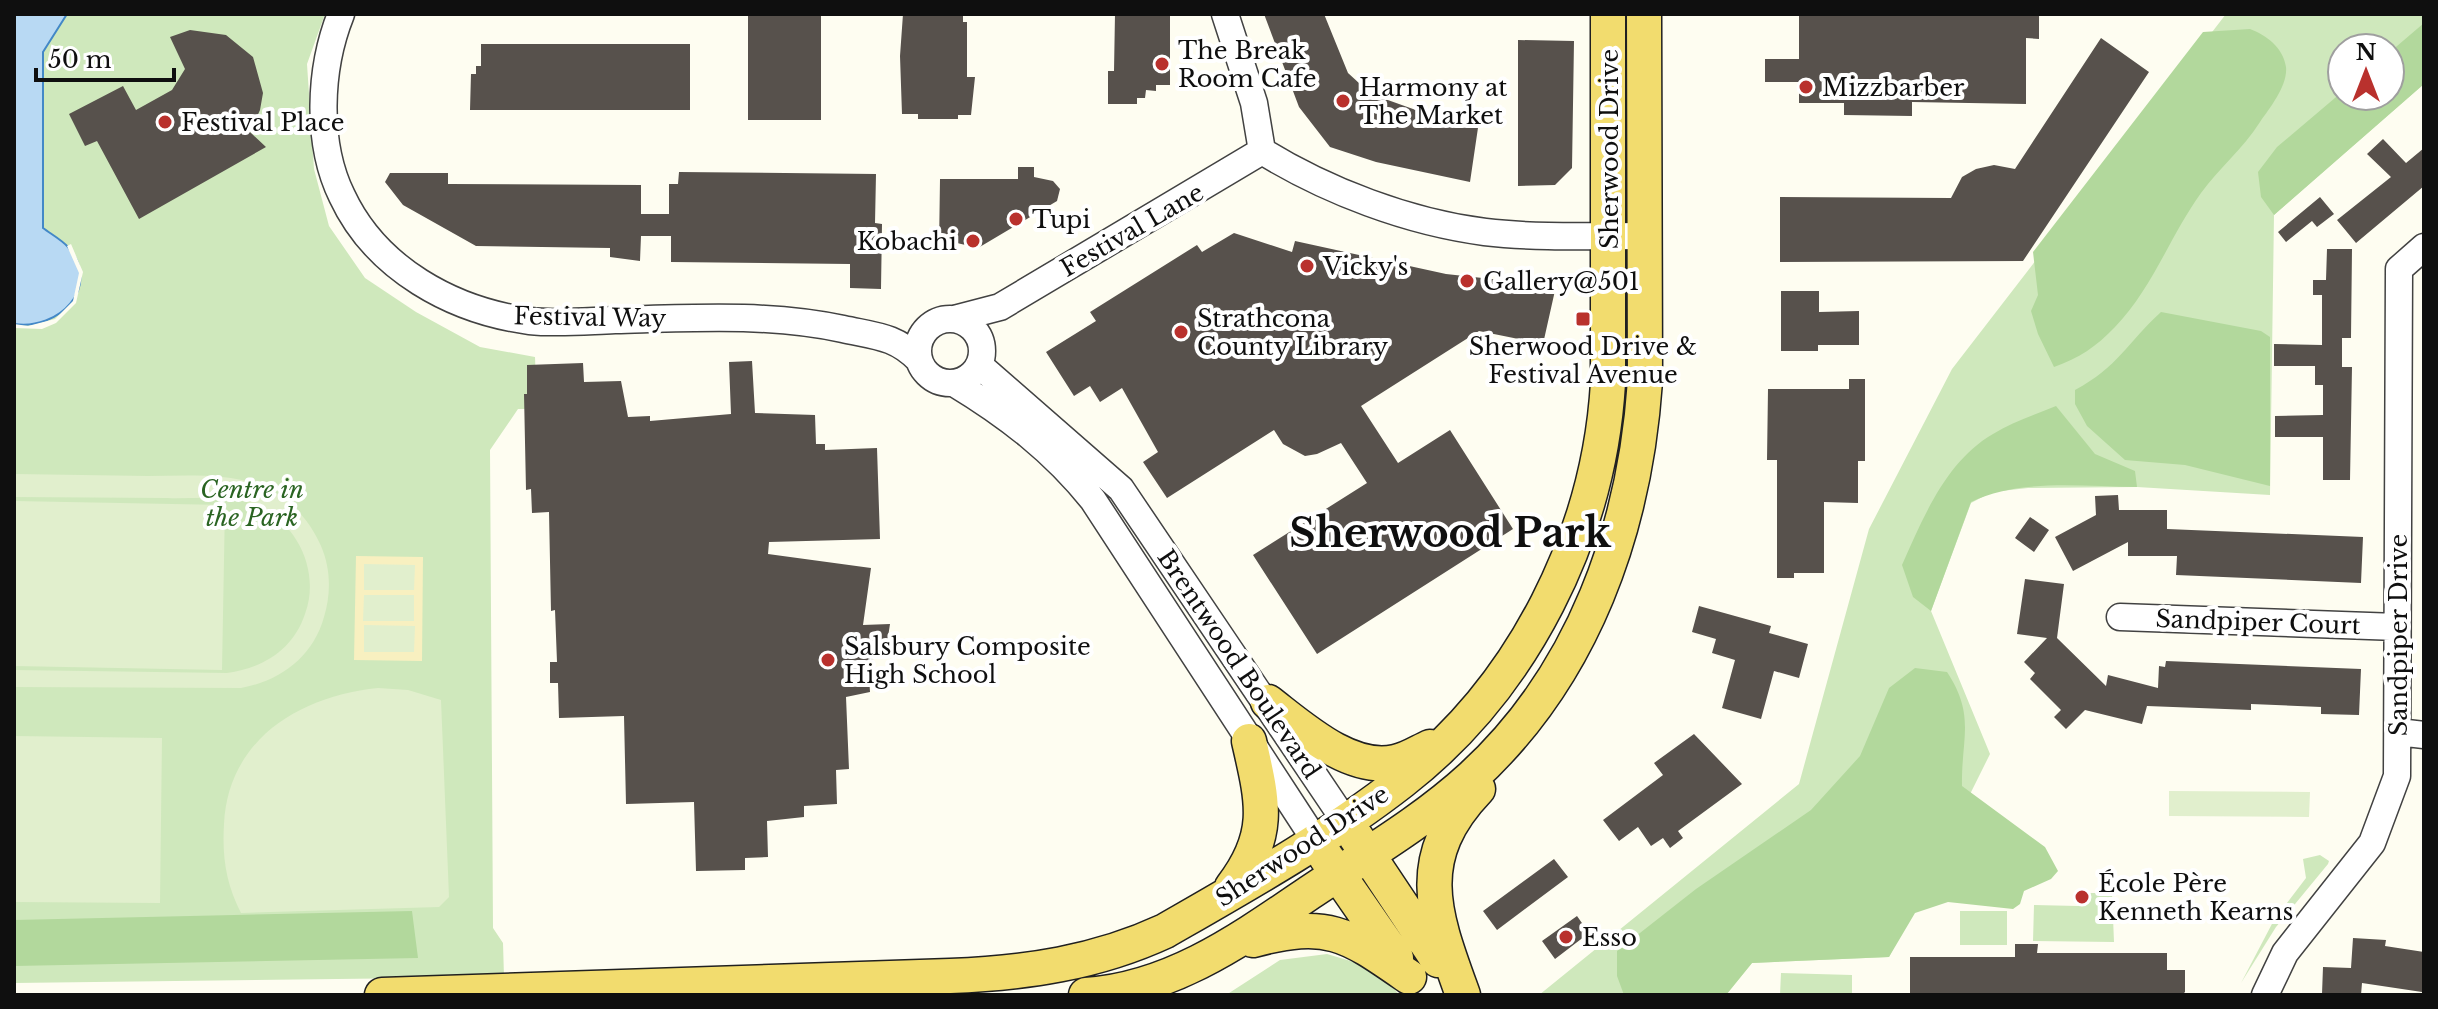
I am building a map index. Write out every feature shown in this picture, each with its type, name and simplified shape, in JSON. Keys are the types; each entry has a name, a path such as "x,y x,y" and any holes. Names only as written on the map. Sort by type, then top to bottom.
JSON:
{"main road":[{"name":"Sherwood Drive","path":"382,995 1024,973 1092,959 1140,943 1224,897 1326,856 1369,855 1471,778 1508,740 1551,683 1588,618 1621,533 1641,437 1645,381 1627,236 1608,14"},
{"name":"Sherwood Drive","path":"1086,995 1149,984 1233,945 1326,856 1345,821 1402,781 1471,717 1509,666 1560,581 1580,533 1605,435 1627,236 1644,14"},
{"path":"1268,702 1345,754 1372,764 1397,762 1449,739"},
{"path":"1462,995 1436,918 1434,877 1447,830 1489,777 1508,740"},
{"path":"1224,897 1251,863 1261,832 1259,785 1249,741"},
{"name":"Brentwood Boulevard","path":"1345,821 1462,995"},
{"path":"1149,984 1221,927 1326,856"},
{"name":"Brentwood Boulevard","path":"1326,856 1415,986"},
{"path":"1233,945 1293,929 1347,935 1415,986"}],"street":[{"name":"Festival Way","path":"341,14 326,80 324,129 331,173 348,210 379,248 404,272 445,298 493,315 534,321 746,317 805,321 903,344 919,360"},
{"path":"1225,14 1254,103 1262,151 1292,169 1390,210 1485,232 1627,236"},
{"name":"Festival Lane","path":"954,319 1000,307 1262,151"},
{"name":"Sandpiper Drive","path":"2265,995 2285,953 2372,843 2397,776 2399,269 2424,247"},
{"path":"981,355 972,327 954,319 935,322 920,338 919,360 932,378 954,383 973,374 981,355 1000,307"},
{"name":"Brentwood Boulevard","path":"981,355 1121,489 1268,702 1345,821"},
{"name":"Brentwood Boulevard","path":"954,383 1010,419 1056,457 1082,487 1326,856"},
{"name":"Sandpiper Court","path":"2120,617 2397,627"},
{"path":"2398,732 2424,735"}],"green space":[{"name":"Centre in the Park","path":"14,14 325,14 307,64 314,169 329,226 365,278 416,312 480,347 535,357 537,409 518,409 490,450 493,928 503,943 504,977 14,983"},
{"path":"2226,14 2424,14 2424,84 2406,100 2406,32 2326,32 2326,112 2392,112 2274,215 2270,495 2137,487 2028,488 1992,492 1971,503 1931,611 1990,754 1889,957 1752,963 1726,995 1539,995 1799,784 1869,529 1952,369"},
{"path":"2424,23 2424,84 2406,100 2406,38"},
{"path":"2250,29 2273,43 2284,60 2286,74 2278,96 2246,141 2201,193 2128,312 2094,346 2054,367 2031,311 2038,295 2033,252 2203,32"},
{"path":"2326,106 2326,112 2392,112 2274,215 2261,197 2258,172 2277,147"},
{"path":"2161,312 2261,331 2270,337 2270,486 2185,465 2125,460 2087,426 2075,404 2075,390 2112,363"},
{"path":"2056,406 2095,454 2135,471 2137,487 2031,487 1990,494 1971,502 1931,611 1913,597 1902,565 1938,492 1976,445 2008,426"},
{"path":"14,474 210,476 240,480 269,489 300,513 312,529 324,555 329,590 319,631 312,644 282,673 241,688 14,687 14,670 227,673 253,667 275,655 293,638 305,614 310,579 300,546 290,531 278,519 247,502 218,498 14,497"},
{"path":"14,501 225,505 222,670 14,666"},
{"path":"364,564 415,565 414,590 364,590"},
{"path":"364,595 414,595 414,621 363,621"},
{"path":"364,625 415,626 414,652 364,652"},
{"path":"1915,668 1947,672 1956,688 1964,715 1962,786 2045,847 2058,871 2051,879 2024,891 2020,904 2013,909 1948,902 1915,913 1889,957 1752,963 1726,995 1624,995 1617,976 1617,951 1696,889 1811,810 1860,756 1889,688"},
{"path":"378,688 408,690 441,700 449,897 439,907 241,913 226,870 224,848 229,794 239,768 254,746 273,727 296,712 349,693"},
{"path":"14,736 162,738 160,903 14,902"},
{"path":"2169,791 2310,792 2309,817 2169,816"},
{"path":"2320,855 2329,861 2328,864 2276,927 2241,983 2274,920 2306,878 2303,859"},
{"path":"2079,893 2112,893 2114,942 2033,941 2034,905 2078,906"},
{"path":"412,911 418,958 14,966 14,920"},
{"path":"1960,911 2007,911 2007,945 1960,945"},
{"path":"1327,954 1381,970 1399,995 1226,995 1280,960"},
{"path":"1781,973 1852,975 1852,995 1780,995"}],"sand":[{"path":"356,556 423,557 422,661 354,660"}],"water":[{"path":"14,14 67,14 43,52 43,228 68,247 78,262 81,277 71,303 46,321 30,324 14,324"}],"pier":[{"path":"71,244 83,272 76,303 56,323 42,329 14,328 14,324 28,326 55,319 73,301 79,273 67,246"}],"building":[{"path":"748,14 821,14 821,120 748,120"},
{"path":"903,14 963,14 963,22 967,22 967,77 975,77 971,115 958,115 958,119 918,119 918,114 902,114 900,56"},
{"path":"1115,14 1170,14 1170,85 1156,85 1156,91 1146,90 1145,98 1137,98 1137,104 1108,104 1108,71 1114,71"},
{"name":"Harmony at The Market","path":"1264,14 1324,14 1348,73 1371,94 1441,119 1479,121 1470,182 1376,162 1330,147 1299,107"},
{"path":"1799,14 2039,14 2039,39 2026,38 2026,104 1912,102 1912,116 1844,115 1844,103 1799,103 1799,82 1765,82 1765,59 1799,59"},
{"name":"Festival Place","path":"190,30 226,35 253,57 263,93 260,110 250,132 266,147 139,219 97,141 85,146 69,114 123,86 136,110 172,90 185,69 170,37"},
{"path":"2101,38 2149,72 2023,261 1780,262 1780,197 1951,198 1962,177 1976,169 1994,165 2015,169"},
{"path":"1518,40 1574,41 1572,168 1555,185 1518,186"},
{"path":"481,44 690,44 690,110 470,110 471,74 476,74 476,66 481,66"},
{"path":"2383,139 2406,163 2424,148 2424,186 2356,243 2337,220 2391,177 2367,154"},
{"path":"1018,167 1034,167 1034,177 1053,181 1060,189 1057,201 978,248 957,243 939,248 940,179 1018,179"},
{"path":"679,172 876,174 875,223 882,224 881,289 850,288 850,264 671,262 671,236 641,236 640,261 610,257 610,248 476,246 403,205 385,182 390,173 448,173 448,184 641,185 641,214 669,214 669,184 678,184"},
{"path":"2320,197 2334,214 2317,227 2312,221 2286,242 2278,232"},
{"path":"1234,233 1292,252 1295,241 1446,274 1556,286 1543,344 1479,331 1361,406 1398,463 1450,430 1513,529 1317,654 1253,555 1367,483 1341,443 1305,456 1283,444 1274,430 1167,498 1143,462 1158,452 1122,388 1100,402 1090,386 1074,396 1046,352 1096,321 1090,312 1197,245 1202,252"},
{"path":"2327,249 2352,249 2351,338 2342,338 2342,367 2352,367 2350,480 2323,480 2323,437 2275,437 2275,416 2323,415 2323,385 2315,385 2315,366 2274,366 2274,344 2322,345 2322,295 2313,295 2313,280 2326,280"},
{"path":"1781,291 1819,291 1819,312 1859,311 1859,345 1818,345 1818,351 1781,351"},
{"name":"Salsbury Composite High School","path":"752,361 755,413 815,415 816,444 825,444 825,450 877,448 880,539 769,542 768,554 871,568 863,625 890,624 885,657 868,660 870,692 846,697 849,769 836,770 837,804 804,806 804,817 767,821 768,857 745,858 745,870 696,871 694,802 626,804 624,716 559,718 558,683 550,683 550,662 557,662 555,610 551,611 549,512 532,513 531,489 526,490 524,394 527,394 527,365 583,363 584,382 621,381 628,417 650,416 650,421 731,414 729,362"},
{"path":"1849,379 1865,379 1865,461 1858,461 1858,503 1824,502 1824,573 1794,573 1794,578 1777,578 1777,460 1767,460 1768,389 1849,389"},
{"path":"2118,495 2119,510 2167,510 2167,529 2363,537 2361,583 2176,575 2177,556 2128,556 2128,542 2073,571 2055,537 2096,515 2095,496"},
{"path":"2030,517 2049,530 2034,552 2015,538"},
{"path":"2025,579 2064,584 2057,638 2106,686 2108,675 2158,688 2159,666 2165,667 2166,661 2361,669 2359,715 2321,714 2321,707 2251,704 2251,710 2147,706 2142,724 2085,710 2066,729 2054,717 2061,710 2030,679 2035,673 2024,662 2047,638 2017,634"},
{"path":"1699,606 1771,626 1769,633 1808,644 1799,678 1774,671 1761,719 1722,708 1735,660 1712,653 1716,639 1692,632"},
{"path":"1694,734 1742,784 1678,831 1683,838 1670,848 1663,838 1651,846 1638,827 1619,841 1603,820 1663,775 1654,763"},
{"name":"Esso","path":"1554,859 1568,877 1497,930 1483,911"},
{"name":"Esso","path":"1577,916 1589,933 1555,959 1542,941"},
{"path":"2353,938 2386,940 2385,946 2424,952 2422,992 2362,983 2361,995 2322,994 2323,967 2351,968"},
{"path":"2015,944 2038,944 2037,953 2167,953 2167,970 2185,970 2185,992 2182,995 1910,995 1910,957 2015,957"}],"place":[{"name":"The Break Room Cafe","path":"1162,64"},
{"name":"Mizzbarber","path":"1806,87"},
{"name":"Harmony at The Market","path":"1343,101"},
{"name":"Festival Place","path":"165,122"},
{"name":"Tupi","path":"1016,219"},
{"name":"Kobachi","path":"973,241"},
{"name":"Vicky's","path":"1307,266"},
{"name":"Gallery@501","path":"1467,281"},
{"name":"Sherwood Drive & Festival Avenue","path":"1583,319"},
{"name":"Strathcona County Library","path":"1181,332"},
{"name":"Salsbury Composite High School","path":"828,660"},
{"name":"École Père Kenneth Kearns","path":"2082,897"},
{"name":"Esso","path":"1566,937"}],"district":[{"name":"Sherwood Park","path":"1450,533"}]}
